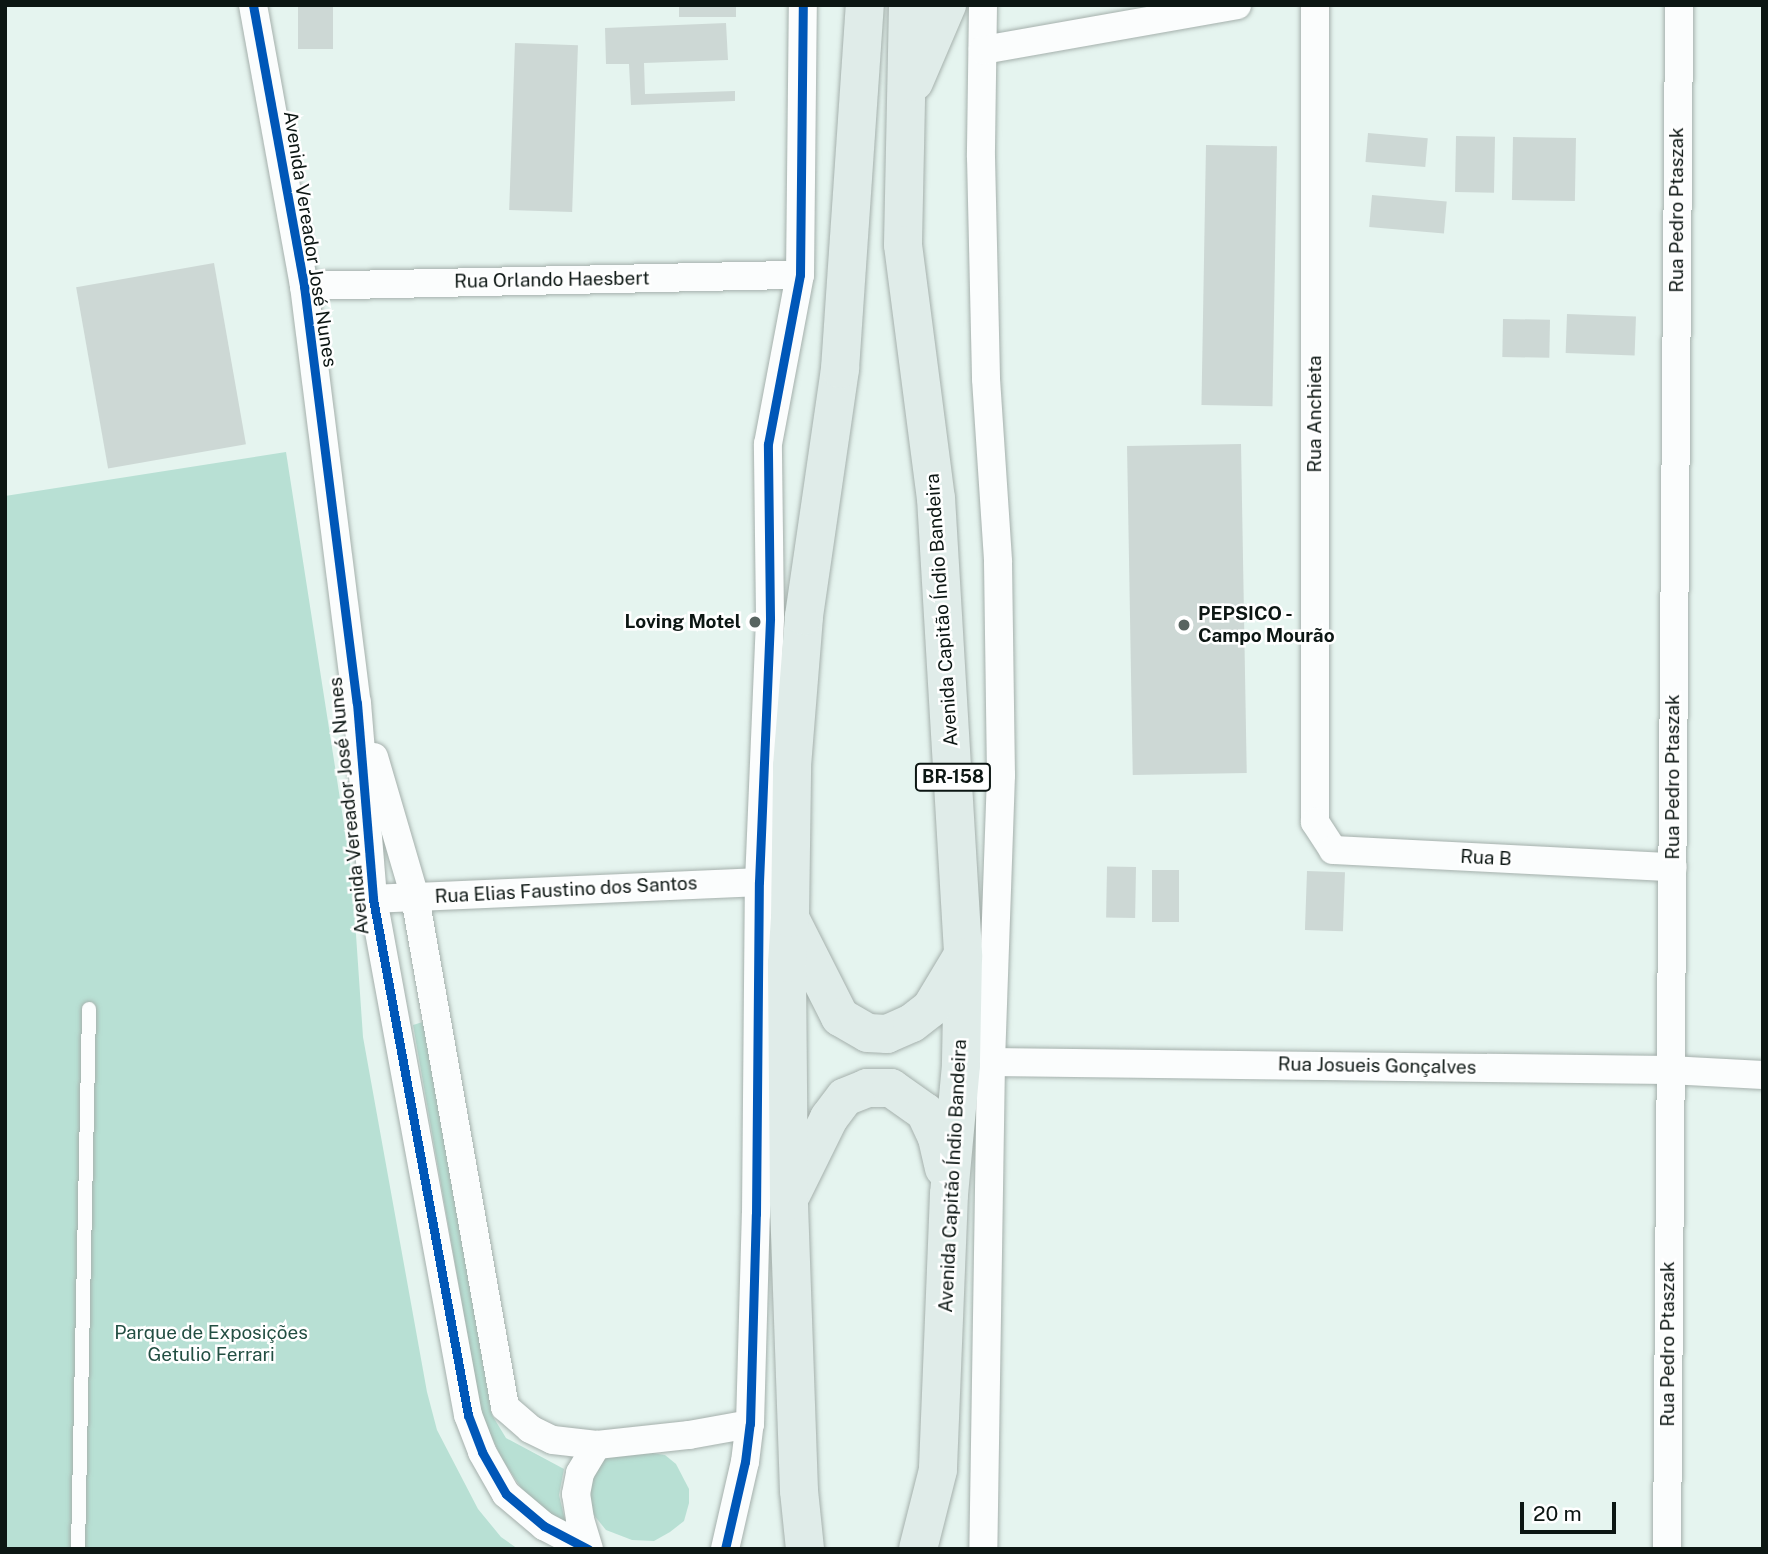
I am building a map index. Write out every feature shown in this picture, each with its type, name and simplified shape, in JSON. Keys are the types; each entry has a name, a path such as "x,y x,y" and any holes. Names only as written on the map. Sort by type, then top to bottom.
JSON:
{"main road":[{"path":"805,1549 799,1491 789,1200 787,963 793,752 804,616 840,369 865,5"},
{"name":"Avenida Capitão Índio Bandeira","path":"908,5 903,246 936,498 962,957 961,1065 949,1194 938,1470 918,1549"},
{"path":"907,101 947,5"},
{"path":"790,919 840,1017 868,1033 887,1034 912,1023 931,1008 962,957"},
{"path":"789,1200 829,1118 845,1097 867,1088 891,1088 925,1112 937,1138 949,1194"},
{"path":"790,1549 799,1491"}],"street":[{"name":"Avenida Vereador José Nunes","path":"253,5 304,286 357,703 373,899 468,1415 482,1452 506,1494 544,1525 589,1549"},
{"path":"725,1549 745,1462 750,1424 756,1214 759,882 770,618 768,444 800,275 803,5"},
{"path":"983,5 981,157 986,379 998,562 1001,775 992,1062 983,1549"},
{"path":"983,50 1237,5"},
{"name":"Rua Anchieta","path":"1315,5 1315,822"},
{"name":"Rua Pedro Ptaszak","path":"1667,1549 1679,5"},
{"name":"Rua Orlando Haesbert","path":"304,286 800,275"},
{"name":"Avenida Vereador José Nunes","path":"357,703 415,897 505,1407 530,1429 553,1440 597,1445 690,1435 750,1424"},
{"name":"Rua B","path":"1315,822 1333,850 1673,867"},
{"name":"Rua Elias Faustino dos Santos","path":"373,899 759,882"},
{"name":"Rua Josueis Gonçalves","path":"992,1062 1669,1070 1763,1075"},
{"path":"589,1549 576,1494 580,1473 597,1445"}],"lane":[{"path":"78,1549 89,1009"}],"green space":[{"name":"Parque de Exposições Getulio Ferrari","path":"286,452 352,876 363,1037 427,1392 437,1430 478,1509 501,1537 518,1549 5,1549 5,496"},
{"path":"426,1021 492,1415 506,1438 564,1469 559,1495 567,1529 529,1500 502,1459 482,1417 413,1025"},
{"path":"646,1452 665,1455 676,1464 689,1489 689,1503 684,1521 654,1541 632,1540 606,1530 589,1509 590,1476 603,1458"}],"building":[{"path":"298,5 333,5 333,49 298,49"},
{"path":"679,5 736,5 736,17 679,17"},
{"path":"726,23 728,60 644,63 645,94 735,91 735,101 631,105 629,64 606,64 605,28"},
{"path":"515,43 578,45 572,212 509,210"},
{"path":"1368,133 1428,138 1425,167 1365,162"},
{"path":"1456,136 1495,137 1494,193 1455,192"},
{"path":"1513,137 1576,138 1575,201 1512,200"},
{"path":"1206,145 1277,146 1272,406 1201,405"},
{"path":"1372,195 1447,202 1444,233 1369,227"},
{"path":"214,263 246,444 108,469 76,287"},
{"path":"1567,314 1636,316 1635,355 1566,353"},
{"path":"1503,319 1550,320 1549,358 1502,357"},
{"path":"1241,444 1247,773 1133,775 1127,446"},
{"path":"1107,866 1136,867 1135,918 1106,917"},
{"path":"1152,870 1179,870 1179,922 1152,922"},
{"path":"1307,871 1345,872 1343,931 1305,930"}],"cycle path":[{"path":"253,5 304,286 357,703 373,899 468,1415 482,1452 506,1494 544,1526 588,1549"},
{"path":"725,1549 745,1462 750,1424 756,1214 759,882 770,618 768,444 800,275 803,5"}],"place":[{"name":"Loving Motel","path":"755,622"},
{"name":"PEPSICO - Campo Mourão","path":"1184,625"}]}
